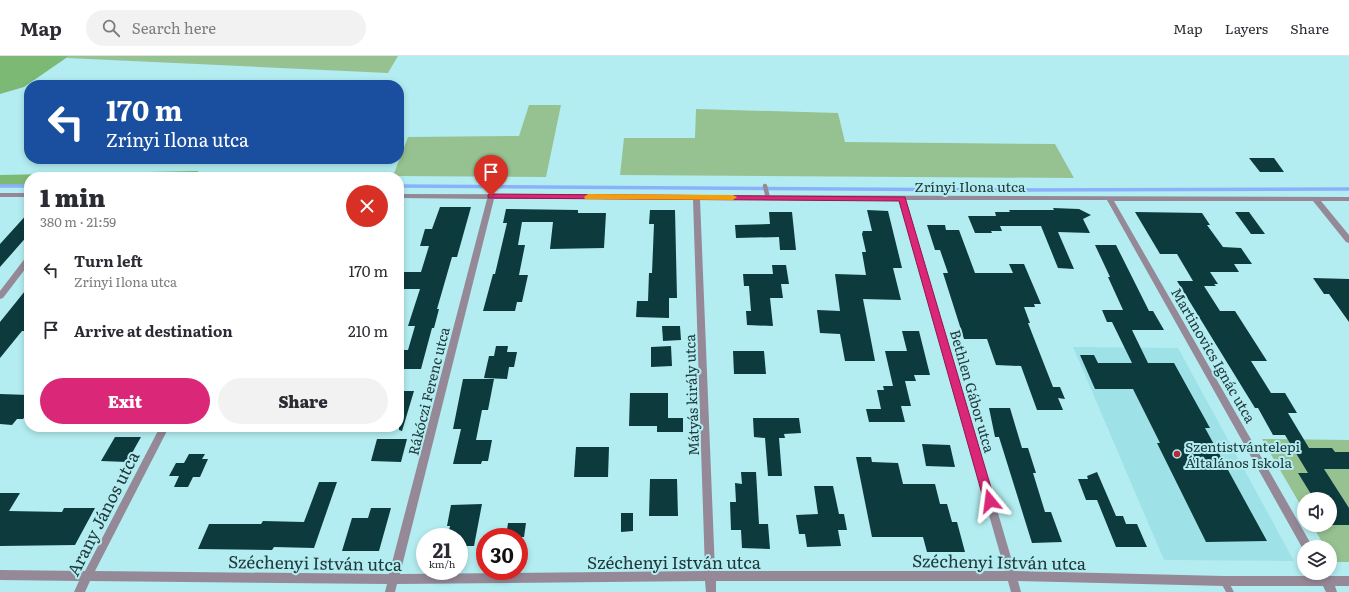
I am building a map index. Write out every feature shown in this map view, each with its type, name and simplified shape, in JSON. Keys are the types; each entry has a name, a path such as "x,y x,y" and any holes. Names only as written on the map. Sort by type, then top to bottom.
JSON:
{"street":[{"path":"0,195 24,195"},
{"name":"Zrínyi Ilona utca","path":"404,196 696,197 767,195 902,199 1349,199"},
{"name":"Rákóczi Ferenc utca","path":"390,592 491,196"},
{"name":"Mátyás király utca","path":"696,197 711,592"},
{"name":"Martinovics Ignác utca","path":"1110,198 1303,540"},
{"name":"Bethlen Gábor utca","path":"902,199 1016,592"},
{"path":"1315,199 1349,240"},
{"path":"0,296 24,265"},
{"name":"Arany János utca","path":"79,592 162,432"},
{"name":"Széchenyi István utca","path":"0,575 394,579 711,576 1012,576 1224,581 1297,578"},
{"name":"Széchenyi István utca","path":"1337,579 1349,581"},
{"path":"1326,580 1332,592"}],"lane":[{"path":"765,186 767,195"},
{"path":"1224,581 1230,592"}],"shaded area":[{"name":"Szentistvántelepi Általános Iskola","path":"1073,347 1178,348 1294,561 1164,560"}],"green space":[{"path":"0,56 69,56 34,80 24,80 24,87 0,94"},
{"path":"69,56 398,56 388,73 67,58"},
{"path":"529,105 561,105 546,177 404,176 404,172 395,172 398,164 404,164 404,147 408,137 519,136"},
{"path":"696,109 838,113 845,142 1055,144 1074,178 620,175 624,138 695,138"},
{"path":"198,171 198,172 148,172"},
{"path":"0,175 24,175 24,186 0,186"},
{"path":"1262,439 1349,440 1349,562 1337,562 1337,540 1321,540 1316,532 1337,532 1337,492 1297,492 1297,499"}],"building":[{"path":"1249,158 1274,158 1284,172 1260,172"},
{"path":"440,207 471,207 457,257 452,257 437,309 439,309 434,328 432,328 421,369 404,369 404,350 408,350 415,326 408,326 420,289 404,289 404,272 421,272 429,246 420,246 425,229 432,229"},
{"path":"1053,208 1079,209 1091,215 1083,219 1090,233 1058,232 1074,269 1058,268 1041,226 1000,226 1002,231 991,231 992,233 975,233 968,216 996,216 995,212 1010,212 1009,210 1054,210"},
{"path":"506,209 578,210 578,213 606,213 604,248 550,249 553,222 522,222 518,245 525,245 519,275 528,275 522,302 517,302 515,311 483,311 493,274 495,274 507,223 503,223"},
{"path":"650,210 675,210 677,298 669,298 669,318 636,317 637,301 648,301 649,273 652,273 654,224 649,224"},
{"path":"867,210 888,211 902,268 893,268 901,300 863,299 875,361 845,361 840,334 820,333 817,310 840,311 835,274 866,275 862,252 866,252 862,234 863,231 872,231"},
{"path":"769,212 792,212 796,250 780,250 779,237 736,238 735,225 770,224"},
{"path":"1135,212 1202,213 1210,225 1207,225 1223,247 1241,248 1252,264 1234,264 1239,272 1210,272 1218,284 1214,284 1216,286 1204,286 1220,311 1235,311 1267,361 1251,361 1271,393 1285,393 1297,413 1288,413 1309,448 1332,448 1335,452 1349,452 1349,469 1324,469 1349,508 1349,525 1337,525 1337,492 1310,492 1298,473 1308,473 1285,435 1273,435 1258,408 1255,408 1177,281 1193,281 1177,254 1160,254"},
{"path":"1235,212 1249,212 1265,234 1251,234"},
{"path":"24,218 24,240 0,267 0,244"},
{"path":"927,225 945,225 946,230 959,230 975,273 1013,273 1009,264 1024,264 1041,304 1034,304 1035,307 1024,307 1030,323 1028,323 1053,387 1060,387 1065,399 1058,398 1063,410 1037,410 1021,366 996,365 987,339 964,339 943,273 948,273 940,250 935,250"},
{"name":"Szentistvántelepi Általános Iskola","path":"1095,245 1116,245 1149,311 1153,311 1164,330 1132,330 1148,363 1174,363 1210,428 1205,428 1267,541 1206,542 1157,443 1160,443 1133,389 1095,389 1080,355 1094,355 1098,363 1132,363 1112,322 1107,322 1102,310 1123,310"},
{"path":"772,265 786,265 789,284 781,284 783,298 770,298 773,326 747,325 746,311 751,311 749,286 744,286 743,274 773,274"},
{"path":"1313,278 1349,279 1349,322 1329,294 1324,294"},
{"path":"24,292 24,331 22,331 0,358 0,322"},
{"path":"662,326 680,326 681,340 663,341"},
{"path":"902,331 919,331 930,375 914,375 916,381 905,381 911,406 901,406 905,422 869,422 866,409 881,409 877,390 884,390 883,386 893,386 885,351 907,351"},
{"path":"496,346 508,346 507,352 517,352 514,367 509,367 507,379 484,378 489,356 494,356"},
{"path":"671,346 672,366 651,367 651,347"},
{"path":"733,351 764,351 766,374 734,374"},
{"path":"463,379 494,379 488,410 482,410 476,440 492,440 488,461 482,461 481,464 453,464 461,429 453,429"},
{"path":"404,391 414,391 404,424"},
{"path":"630,393 668,393 668,418 683,418 683,432 657,432 657,426 629,426"},
{"path":"0,394 24,395 23,419 17,419 12,425 0,424"},
{"path":"989,408 1010,408 1022,448 1028,448 1036,473 1033,473 1045,512 1051,512 1062,542 1032,543 999,437 995,437"},
{"path":"753,418 799,418 801,433 784,434 785,438 779,438 782,476 768,476 765,438 754,437"},
{"path":"115,437 141,437 127,462 101,461"},
{"path":"377,439 407,439 401,462 371,461"},
{"path":"922,444 950,445 955,467 926,466"},
{"path":"576,447 609,447 608,477 574,477"},
{"path":"189,454 205,454 202,459 208,459 200,477 193,477 188,487 174,487 179,476 169,476 176,463 184,463"},
{"path":"856,457 871,457 872,462 898,463 903,484 935,484 940,504 947,504 952,522 957,522 965,552 927,552 923,537 872,537"},
{"path":"741,472 756,472 759,524 768,524 770,549 742,548 741,530 731,530 730,502 736,502 735,483 742,484"},
{"path":"1097,472 1116,516 1123,516 1126,524 1137,524 1147,547 1116,547 1097,500 1086,500 1078,479 1088,479 1087,476"},
{"path":"650,479 677,479 678,516 649,516"},
{"path":"319,482 337,482 314,548 274,547 272,550 198,549 209,524 261,524 263,521 304,522"},
{"path":"814,486 833,486 839,514 844,514 847,530 838,530 841,546 807,547 805,534 799,534 796,515 818,514"},
{"path":"0,493 20,493 9,511 62,512 64,508 95,508 75,545 0,546"},
{"path":"482,504 477,528 476,528 474,546 468,546 468,528 450,528 450,526 447,526 451,505"},
{"path":"371,508 391,508 379,551 342,551 352,518 368,518"},
{"path":"621,513 633,513 633,531 621,532"},
{"path":"508,523 526,523 525,528 507,528"}],"waterway":[{"path":"0,186 24,186"},
{"path":"404,186 1005,190 1349,189"}],"slow traffic":[{"path":"588,197 733,197"}],"place":[{"name":"Szentistvántelepi Általános Iskola","path":"1177,454"}],"route":[{"path":"491,196 902,199 990,501"}]}
